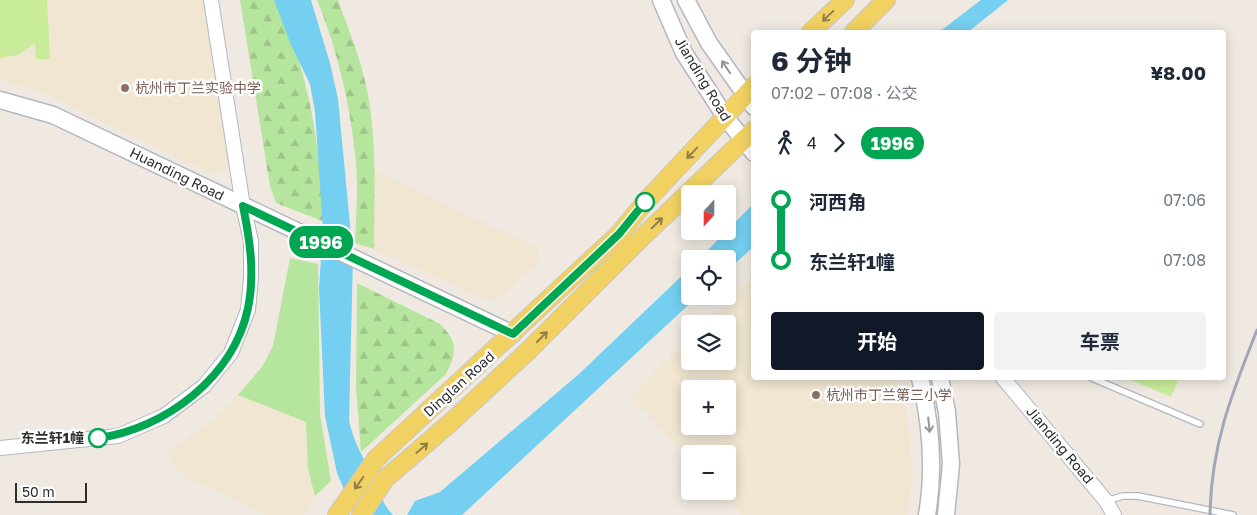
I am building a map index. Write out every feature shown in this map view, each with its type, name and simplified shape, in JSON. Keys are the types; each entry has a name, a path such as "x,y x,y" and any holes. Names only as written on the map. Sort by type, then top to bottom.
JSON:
{"main road":[{"name":"Jianding Road","path":"661,0 684,53 726,118 750,141"},
{"name":"Jianding Road","path":"686,0 709,43 751,96"},
{"path":"813,30 846,0"},
{"path":"856,30 886,0"},
{"name":"Dinglan Road","path":"340,511 376,459 619,234 646,201 726,118 751,96"},
{"name":"Huanding Road","path":"0,100 53,115 513,334"},
{"name":"Dinglan Road","path":"361,515 385,479 521,358 633,246 750,141"},
{"path":"920,380 927,407 932,459 927,515"},
{"path":"940,380 947,412 952,464 946,515"}],"street":[{"path":"0,448 118,436 164,416 204,386 231,352 248,310 251,278 251,241 243,206 211,0"},
{"name":"Jianding Road","path":"1005,380 1106,501 1114,515"}],"lane":[{"path":"1097,380 1200,424"},
{"path":"1106,501 1123,496 1138,496 1233,515"}],"shaded area":[{"name":"杭州市丁兰实验中学","path":"0,0 206,0 230,157 226,169 213,174 45,94 0,80"},
{"path":"374,170 538,248 539,261 497,300 484,299 374,249"},
{"name":"杭州市丁兰第三小学","path":"751,280 751,380 899,380 904,394 913,475 907,515 741,515 727,500 736,500 736,445 681,445 681,450 630,396 681,347 681,370 736,370 736,315 714,315 725,305 736,305 736,294"},
{"path":"238,395 306,422 308,469 315,496 304,515 268,515 185,477 172,464 166,453 210,423"}],"green space":[{"path":"0,0 47,0 50,59 36,59 35,43 18,55 0,58"},
{"path":"240,0 275,0 287,28 305,82 311,109 316,136 325,222 276,203 270,186"},
{"path":"317,0 338,0 355,47 368,95 374,152 374,249 355,243 357,177 353,135 342,76"},
{"path":"290,258 318,264 320,414 331,481 315,496 308,469 306,422 238,395 262,367 273,346"},
{"path":"357,283 440,324 450,336 454,348 452,360 446,374 361,452 356,386"},
{"path":"1131,380 1178,380 1171,397"}],"water":[{"path":"274,0 311,0 330,63 338,99 353,256 349,421 359,449 375,480 383,501 393,515 355,515 337,473 325,416 319,288 323,229 315,112 310,84 291,45"},
{"path":"981,0 1008,0 970,30 942,30"},
{"path":"751,206 751,249 736,263 736,250 708,250 718,240 736,240 736,221"},
{"path":"681,277 681,305 688,305 462,515 407,515 415,501 440,492 579,374"}],"railway":[{"path":"1210,515 1214,465 1224,420 1257,330"}],"bus line":[{"name":"1996","path":"98,438 118,436 164,416 204,386 231,352 248,310 251,278 251,241 243,206 513,334 619,234 645,202"}],"place":[{"name":"杭州市丁兰实验中学","path":"125,88"},
{"name":"杭州市丁兰第三小学","path":"816,395"},
{"name":"东兰轩1幢","path":"98,438"}]}
